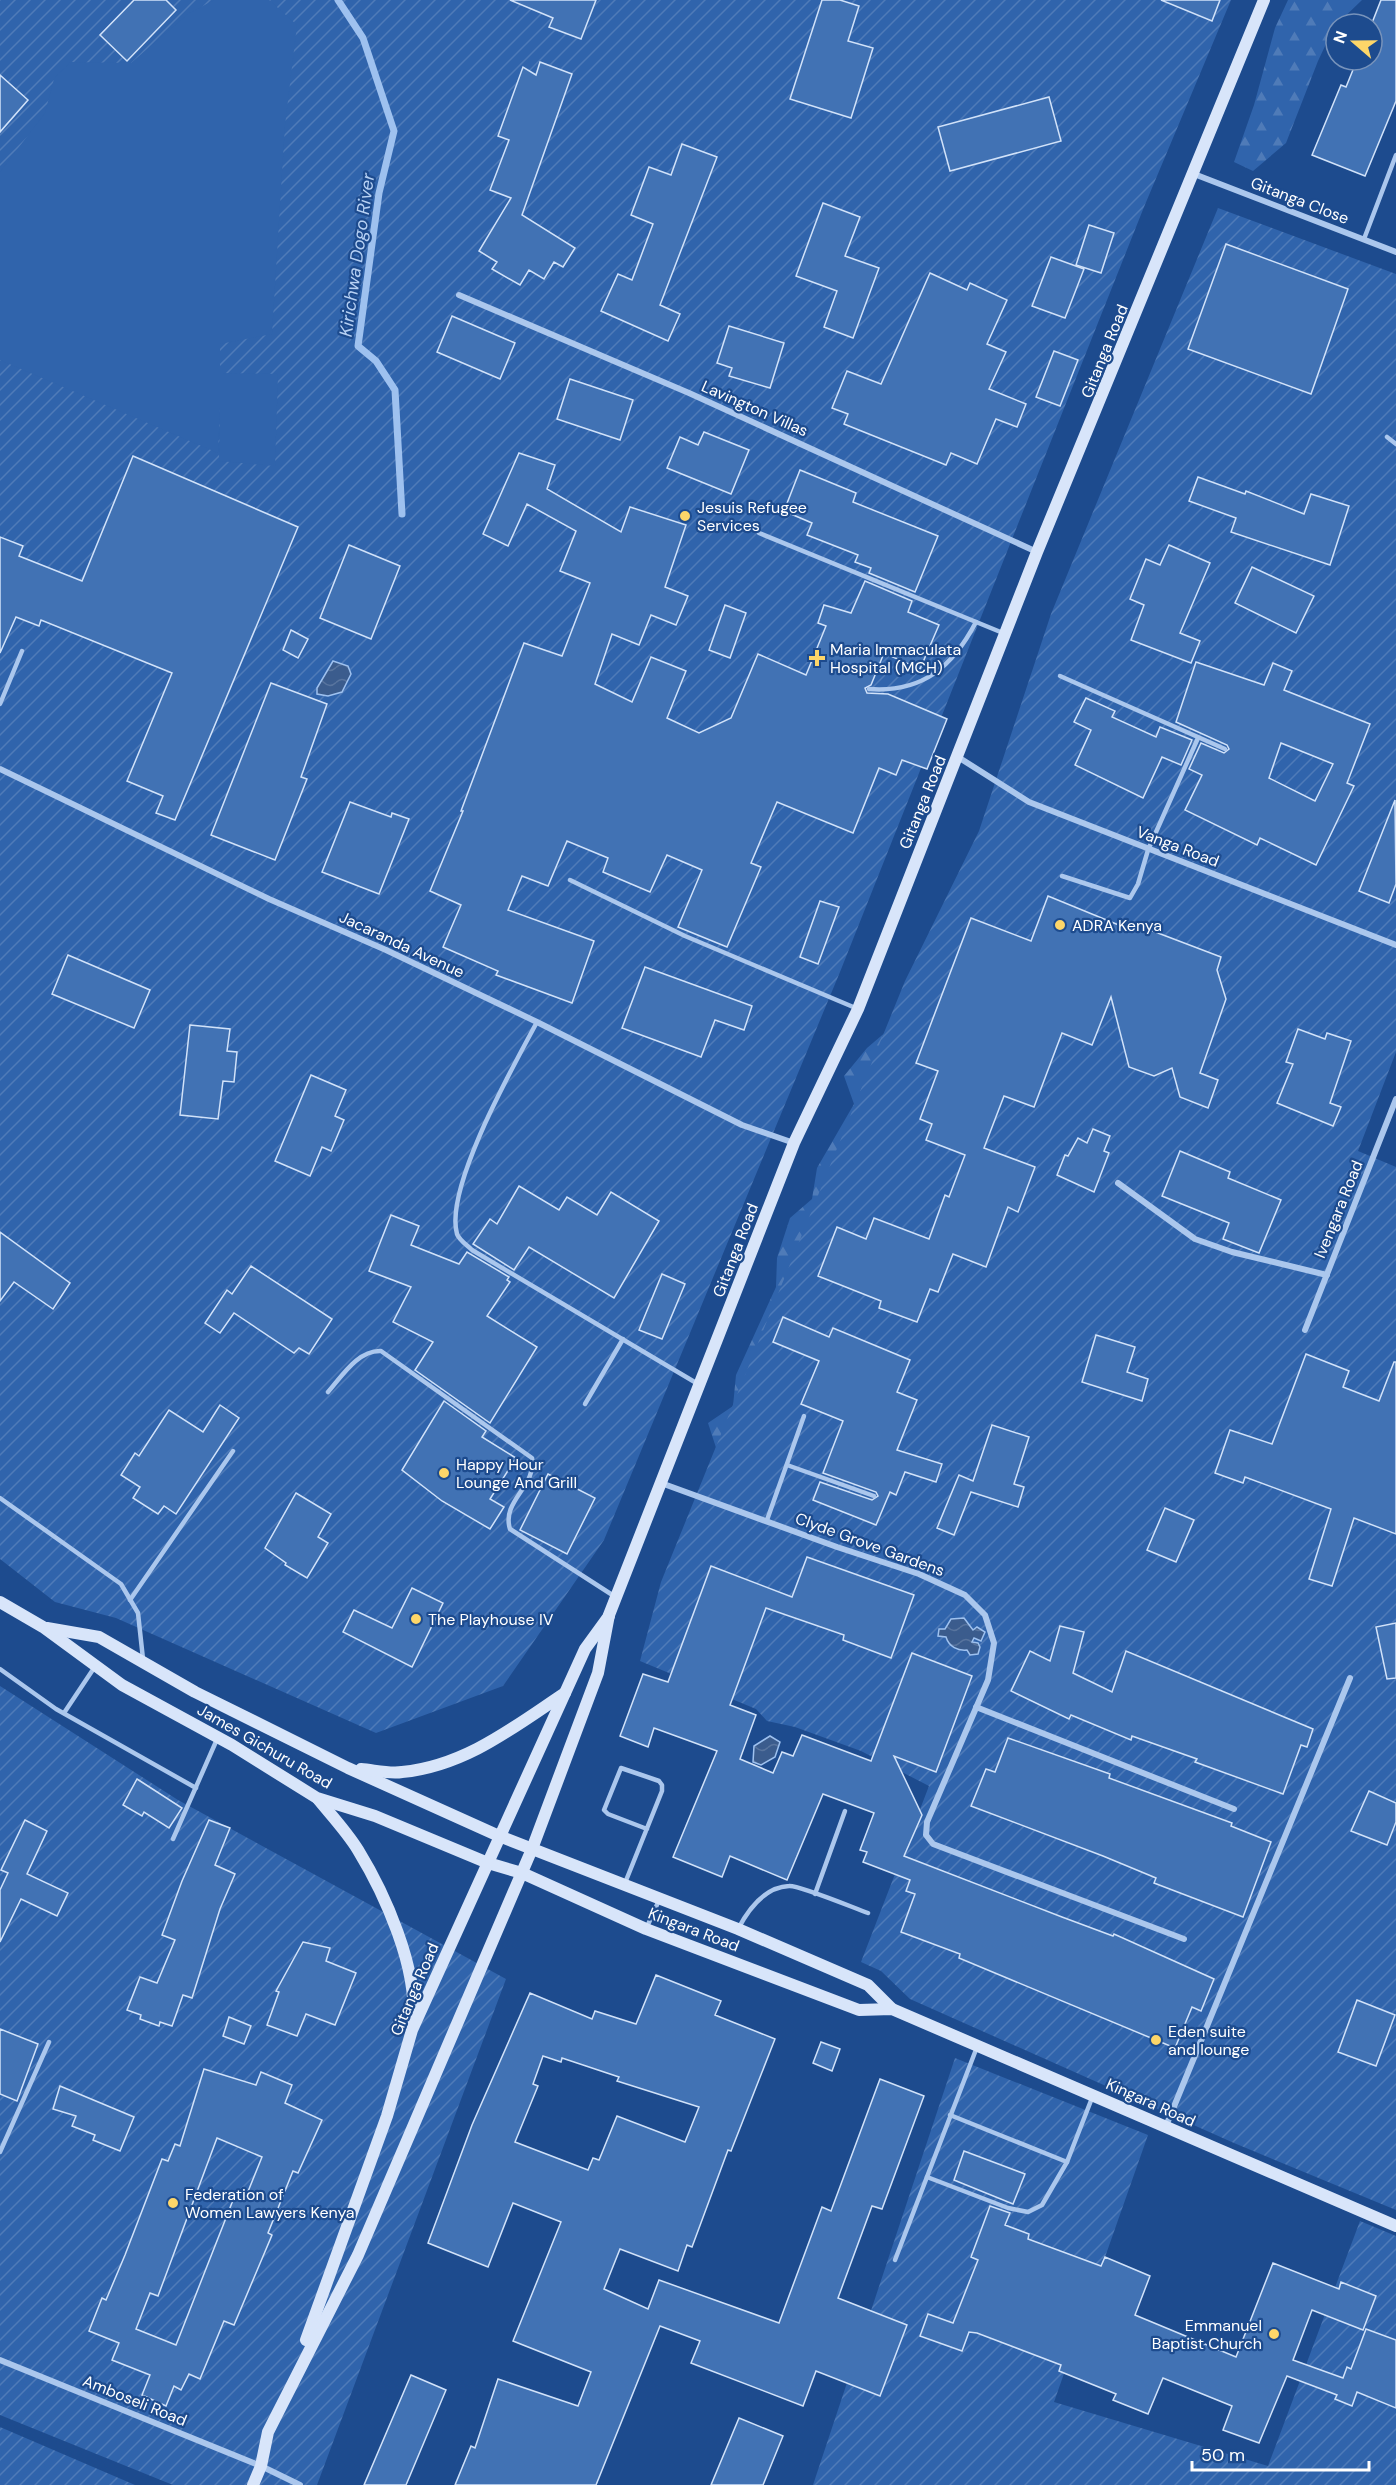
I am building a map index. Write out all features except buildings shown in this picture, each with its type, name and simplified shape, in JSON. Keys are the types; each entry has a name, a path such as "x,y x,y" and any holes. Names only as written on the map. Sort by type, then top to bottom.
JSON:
{"main road":[{"name":"Gitanga Road","path":"252,2485 261,2466 268,2432 286,2392 358,2255 532,1849 598,1673 609,1616 794,1143 858,1009 1037,552 1264,0"},
{"name":"James Gichuru Road","path":"0,1602 42,1627 122,1685 218,1737 317,1798 375,1816 488,1863 522,1873"},
{"name":"Gitanga Road","path":"286,2392 387,2116 412,2030 585,1648 609,1616"},
{"name":"James Gichuru Road","path":"42,1627 99,1637 195,1692 348,1768 532,1849"},
{"path":"348,1768 400,1773 455,1761 487,1745 566,1693"},
{"path":"317,1798 358,1850 392,1919 415,2003 412,2030"},
{"name":"Kingara Road","path":"532,1849 738,1929 868,1985 892,2010"},
{"name":"Kingara Road","path":"522,1873 646,1929 859,2010 892,2010 1093,2094 1396,2226"}],"street":[{"name":"Gitanga Close","path":"1194,174 1396,252"},
{"name":"Lavington Villas","path":"459,295 689,393 1037,552"},
{"name":"Vanga Road","path":"958,757 1029,802 1396,945"},
{"name":"Jacaranda Avenue","path":"0,769 269,899 386,950 537,1022 742,1125 794,1143"},
{"name":"Ivengara Road","path":"1305,1330 1396,1099"},
{"path":"1118,1183 1195,1239 1232,1252 1327,1275"},
{"name":"Clyde Grove Gardens","path":"661,1483 837,1547 920,1574 965,1595 985,1615 994,1643 988,1680 927,1822 926,1835 933,1844 1184,1939"},
{"path":"1166,2127 1350,1678"},
{"path":"976,1707 1234,1809"},
{"name":"Amboseli Road","path":"0,2360 261,2466 300,2485"}],"lane":[{"path":"1364,239 1396,155"},
{"path":"1388,437 1396,444"},
{"path":"759,533 1005,634"},
{"path":"869,689 887,691 932,677 962,649 976,622"},
{"path":"0,704 22,651"},
{"path":"1060,676 1226,749"},
{"path":"1062,876 1130,898 1138,884 1148,849 1198,738"},
{"path":"570,880 685,936 858,1009"},
{"path":"537,1022 465,1171 454,1214 457,1236 472,1250 701,1385"},
{"path":"585,1404 623,1339"},
{"path":"328,1392 362,1355 372,1350 381,1351 523,1451 532,1458 534,1467 530,1479 510,1509 507,1520 510,1529 617,1597"},
{"path":"767,1520 804,1416"},
{"path":"130,1600 233,1451"},
{"path":"786,1465 873,1496"},
{"path":"0,1498 121,1584 138,1613 144,1663"},
{"path":"64,1713 96,1665"},
{"path":"0,1669 64,1713 196,1788"},
{"path":"173,1839 218,1737"},
{"path":"625,1884 647,1829 662,1785 621,1768 604,1809 608,1814 647,1829"},
{"path":"815,1894 845,1811"},
{"path":"738,1929 745,1915 772,1890 790,1886 868,1913"},
{"path":"646,1929 660,1898"},
{"path":"0,2152 49,2042"},
{"path":"895,2260 978,2045"},
{"path":"927,2177 1008,2208 1028,2212 1042,2205 1067,2163 1093,2094"},
{"path":"950,2115 1067,2163"}],"green space":[{"path":"0,0 1231,0 1144,207 840,972 604,1540 503,1686 376,1733 116,1618 55,1602 0,1559"},
{"path":"214,0 269,0 297,25 285,125 272,334 220,344 220,373 278,374 275,466 219,461 220,407 218,453 0,360 0,172 45,113 54,79 70,62 131,63 188,14"},
{"path":"1288,0 1362,0 1350,12 1324,12 1324,48 1286,143 1253,171 1234,162 1254,105 1275,28"},
{"path":"1218,208 1396,274 1396,1052 1358,1151 1396,1167 1396,2210 1234,2143 910,1999 881,1971 861,1962 929,1786 861,1751 795,1727 767,1721 756,1709 640,1661 661,1582 905,981 979,831 1051,614"},
{"path":"908,1013 721,1463 708,1423 733,1406 736,1375 776,1287 777,1258 790,1218 812,1199 817,1168 854,1104 844,1076 867,1048"},
{"path":"0,1686 178,1800 506,1979 317,2485 173,2485 0,2415"},
{"path":"955,2058 1148,2135 1054,2402 1268,2466 1360,2221 1396,2236 1396,2485 813,2485"},
{"path":"0,2427 135,2485 0,2485"}],"water":[{"path":"333,661 348,666 351,674 342,692 328,696 317,694 317,688"},
{"path":"964,1618 973,1630 977,1627 985,1632 981,1641 974,1638 972,1642 978,1643 980,1647 978,1654 970,1655 967,1650 960,1650 952,1646 946,1637 938,1636 939,1629 945,1629 951,1619"},
{"path":"770,1736 780,1742 775,1757 761,1765 753,1762 754,1746"}],"waterway":[{"name":"Kirichwa Dogo River","path":"338,0 363,38 394,131 379,193 358,346 376,361 395,390 402,514"}],"place":[{"name":"Jesuis Refugee Services","path":"685,516"},
{"name":"Maria Immaculata Hospital (MCH)","path":"817,658"},
{"name":"ADRA Kenya","path":"1060,925"},
{"name":"Happy Hour Lounge And Grill","path":"444,1473"},
{"name":"The Playhouse IV","path":"416,1619"},
{"name":"Eden suite and lounge","path":"1156,2040"},
{"name":"Federation of Women Lawyers Kenya","path":"173,2203"},
{"name":"Emmanuel Baptist Church","path":"1274,2334"}]}
